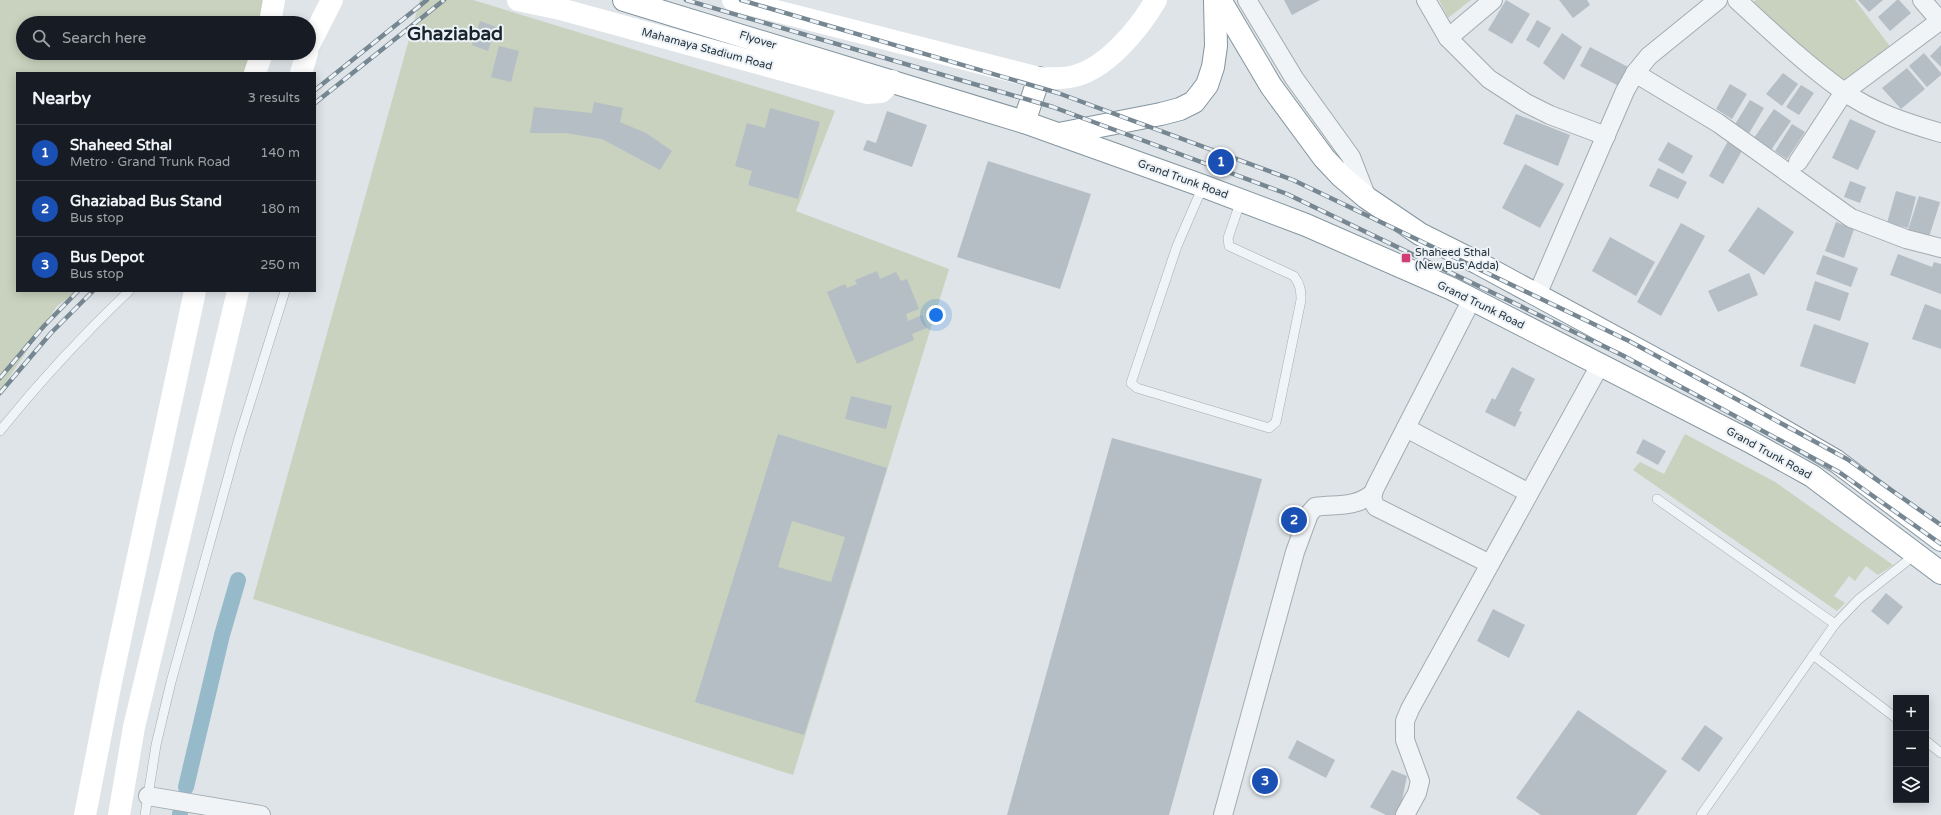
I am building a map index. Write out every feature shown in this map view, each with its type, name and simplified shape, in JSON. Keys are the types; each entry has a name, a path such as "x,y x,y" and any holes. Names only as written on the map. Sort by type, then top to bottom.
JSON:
{"main road":[{"path":"271,16 274,0"},
{"path":"316,31 332,0"},
{"name":"Mahamaya Stadium Road","path":"518,0 568,11 868,93 881,92 884,78"},
{"name":"Flyover","path":"624,0 884,78"},
{"path":"734,0 1039,78 1070,77 1096,66 1125,44 1156,0"},
{"path":"1057,134 1161,114 1180,109 1194,102 1207,85 1213,67 1216,46 1215,0"},
{"path":"1220,0 1280,98 1324,158 1341,176 1367,198 1420,234 1478,263 1736,403 1826,455 1941,540"},
{"path":"255,72 260,60"},
{"path":"301,72 305,60"},
{"name":"Grand Trunk Road","path":"884,78 1024,122 1241,200 1306,225 1472,299 1749,441 1812,476 1941,573"},
{"path":"1024,122 1039,78"},
{"path":"85,815 111,682 195,292"},
{"path":"119,815 134,727 238,292"},
{"path":"1812,476 1826,455"}],"street":[{"path":"1247,0 1294,78 1351,157 1367,198"},
{"path":"1426,0 1448,38 1490,79 1526,103 1550,115 1606,136"},
{"path":"1448,38 1493,0"},
{"path":"1536,295 1625,90 1635,73 1649,56 1718,0"},
{"path":"1737,0 1788,47 1844,92 1887,115 1941,133"},
{"path":"1798,162 1844,92 1940,21 1922,0"},
{"path":"1635,73 1718,123 1851,218 1906,239 1941,248"},
{"path":"1223,815 1295,552 1309,514 1315,508 1351,505 1364,500 1372,494 1472,299"},
{"path":"1405,815 1417,793 1420,781 1406,740 1405,721 1600,365"},
{"path":"1406,428 1529,493"},
{"path":"1372,494 1372,501 1376,507 1490,564"},
{"path":"148,796 261,815"}],"lane":[{"path":"1203,186 1177,246 1131,383 1137,388 1269,428 1276,422 1301,300 1301,290 1294,276 1229,246 1228,238 1241,200"},
{"path":"0,431 37,385 86,332 127,292"},
{"path":"145,815 156,746 171,682 239,438 285,292"},
{"path":"1657,499 1835,624"},
{"path":"1701,815 1835,624 1859,599 1916,554"},
{"path":"1813,655 1893,716"},
{"path":"1929,743 1941,753"}],"green space":[{"path":"0,0 264,0 261,16 16,16 16,60 254,60 251,72 16,72 16,292 77,292 57,306 0,391"},
{"path":"420,0 473,0 835,111 796,211 949,269 793,775 253,599"},
{"path":"1439,0 1471,0 1448,18"},
{"path":"1756,0 1855,0 1892,49 1843,88 1750,5"},
{"path":"1685,434 1775,482 1893,565 1878,575 1866,566 1855,581 1849,576 1834,596 1845,603 1837,611 1633,470 1640,462 1664,474"}],"building":[{"path":"1284,0 1320,0 1292,15"},
{"path":"1506,0 1530,14 1512,44 1488,30"},
{"path":"1559,0 1587,0 1590,5 1573,18"},
{"path":"1858,0 1883,0 1869,12"},
{"path":"1897,0 1899,0 1911,13 1890,31 1878,17"},
{"path":"1537,20 1551,28 1539,48 1526,40"},
{"path":"480,21 496,27 488,51 472,45"},
{"path":"1562,33 1582,47 1564,80 1543,63"},
{"path":"1941,45 1941,67 1930,56"},
{"path":"499,46 519,51 511,82 491,77"},
{"path":"1590,47 1628,67 1619,86 1580,66"},
{"path":"1924,53 1941,73 1941,75 1927,87 1909,66"},
{"path":"1907,68 1925,89 1901,109 1882,88"},
{"path":"1783,73 1798,84 1782,106 1766,94"},
{"path":"1730,84 1747,94 1732,119 1716,109"},
{"path":"1801,85 1814,93 1799,115 1786,107"},
{"path":"1750,100 1764,108 1748,135 1734,126"},
{"path":"594,102 623,108 620,122 646,133 672,151 660,170 602,139 565,133 530,133 534,107 592,113"},
{"path":"770,108 820,122 798,199 748,185 752,171 735,166 747,123 765,128"},
{"path":"1774,109 1791,121 1771,150 1754,138"},
{"path":"887,111 927,125 912,167 863,150 867,140 876,143"},
{"path":"1516,114 1570,135 1558,166 1503,144"},
{"path":"1850,119 1876,131 1858,170 1832,158"},
{"path":"1792,124 1805,132 1787,159 1775,151"},
{"path":"1728,141 1743,149 1723,184 1709,176"},
{"path":"1668,142 1693,156 1683,174 1658,160"},
{"path":"988,161 1091,194 1060,289 957,257"},
{"path":"1525,164 1564,184 1540,228 1502,208"},
{"path":"1658,168 1687,182 1678,199 1649,186"},
{"path":"1850,181 1866,187 1860,203 1844,197"},
{"path":"1896,191 1916,197 1908,228 1887,223"},
{"path":"1919,196 1940,202 1929,237 1908,230"},
{"path":"1758,207 1794,232 1764,275 1728,251"},
{"path":"1836,222 1854,229 1844,258 1825,251"},
{"path":"1681,223 1705,236 1661,316 1637,302"},
{"path":"1610,237 1655,262 1636,296 1592,271"},
{"path":"1898,254 1932,267 1934,262 1941,264 1941,294 1890,275"},
{"path":"1823,255 1858,268 1851,287 1816,274"},
{"path":"877,271 880,279 896,272 901,281 907,279 919,309 906,314 908,321 922,315 927,328 912,334 914,340 857,364 827,292 845,284 847,288 857,284 855,280"},
{"path":"1749,273 1758,295 1718,312 1708,291"},
{"path":"1815,281 1849,293 1840,321 1806,310"},
{"path":"1925,304 1941,310 1941,349 1912,339"},
{"path":"1814,324 1869,343 1855,384 1800,366"},
{"path":"1512,367 1535,379 1519,411 1522,412 1515,427 1485,412 1492,398 1495,400"},
{"path":"851,396 892,406 886,429 845,419"},
{"path":"778,434 887,468 804,735 695,702","holes":["792,521 845,537 831,582 778,567"]},
{"path":"1112,438 1262,479 1169,815 1007,815"},
{"path":"1643,439 1666,451 1658,465 1636,453"},
{"path":"1886,593 1903,607 1888,625 1871,611"},
{"path":"1493,609 1525,625 1509,658 1477,641"},
{"path":"1578,710 1667,771 1636,815 1541,815 1516,798"},
{"path":"1705,725 1723,738 1699,772 1681,759"},
{"path":"1297,740 1335,760 1326,778 1288,758"},
{"path":"1392,770 1407,776 1399,815 1386,815 1370,807"}],"waterway":[{"path":"186,787 222,635 238,580"}],"railway":[{"path":"316,89 427,0"},
{"path":"316,102 444,0"},
{"path":"686,0 1053,107 1287,194 1622,355 1839,472 1941,544"},
{"path":"741,0 1058,93 1293,180 1629,341 1847,459 1941,525"},
{"path":"0,378 44,326 77,292"},
{"path":"0,393 51,333 92,292"}],"place":[{"name":"Shaheed Sthal","path":"1221,162"},
{"name":"Shaheed Sthal (New Bus Adda)","path":"1406,258"},
{"name":"Ghaziabad Bus Stand","path":"1294,520"},
{"name":"Bus Depot","path":"1265,781"}],"district":[{"name":"Ghaziabad","path":"455,34"}]}
